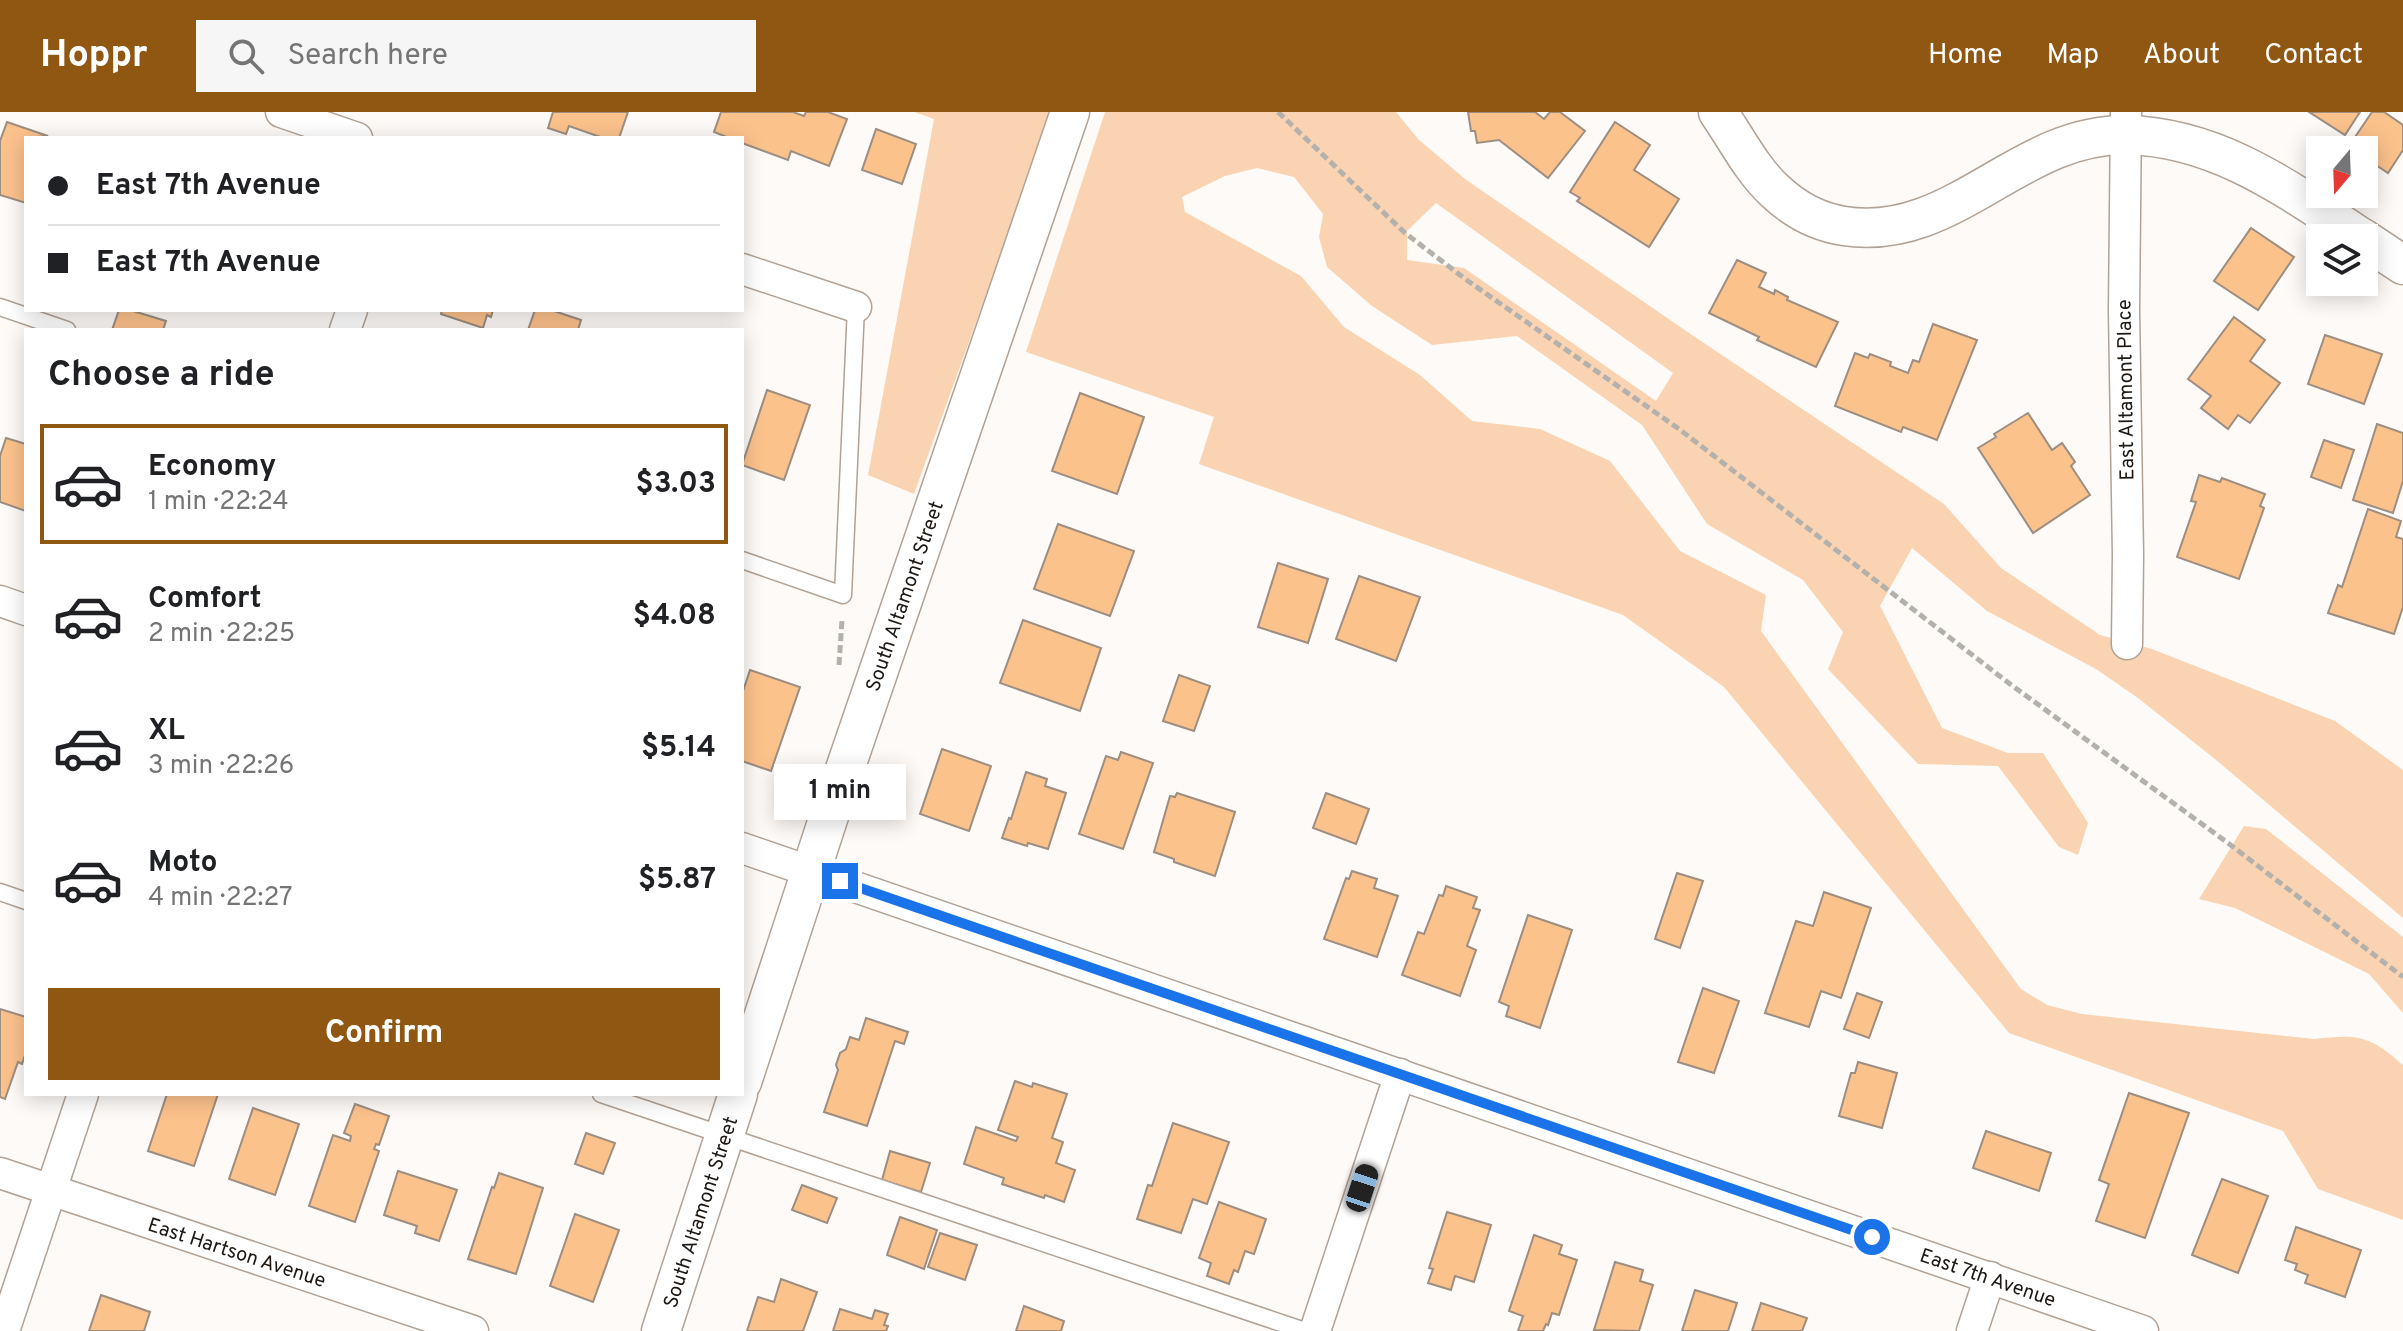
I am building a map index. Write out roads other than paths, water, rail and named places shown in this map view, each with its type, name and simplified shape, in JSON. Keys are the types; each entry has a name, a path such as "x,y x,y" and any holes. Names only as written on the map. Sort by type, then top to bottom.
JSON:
{"street":[{"path":"281,112 351,136"},
{"name":"South Altamont Street","path":"744,1076 1070,112"},
{"path":"1718,112 1772,189 1788,202 1830,224 1886,228 1916,221 1950,207 2041,154 2125,124 2226,157 2282,185 2340,224"},
{"name":"East Altamont Place","path":"2125,124 2127,644"},
{"path":"2378,249 2403,265"},
{"path":"744,270 856,307"},
{"path":"0,601 24,609"},
{"name":"East 7th Avenue","path":"744,849 2143,1331"},
{"path":"1315,1331 1400,1074"},
{"path":"4,1331 82,1096"},
{"name":"South Altamont Street","path":"661,1331 737,1096"},
{"name":"East Hartson Avenue","path":"0,1173 473,1331"},
{"path":"1972,1331 1990,1277"}],"lane":[{"path":"0,307 61,328"},
{"path":"744,561 843,595 856,307"},
{"path":"0,892 24,900"},
{"path":"607,1096 1305,1331"}]}
